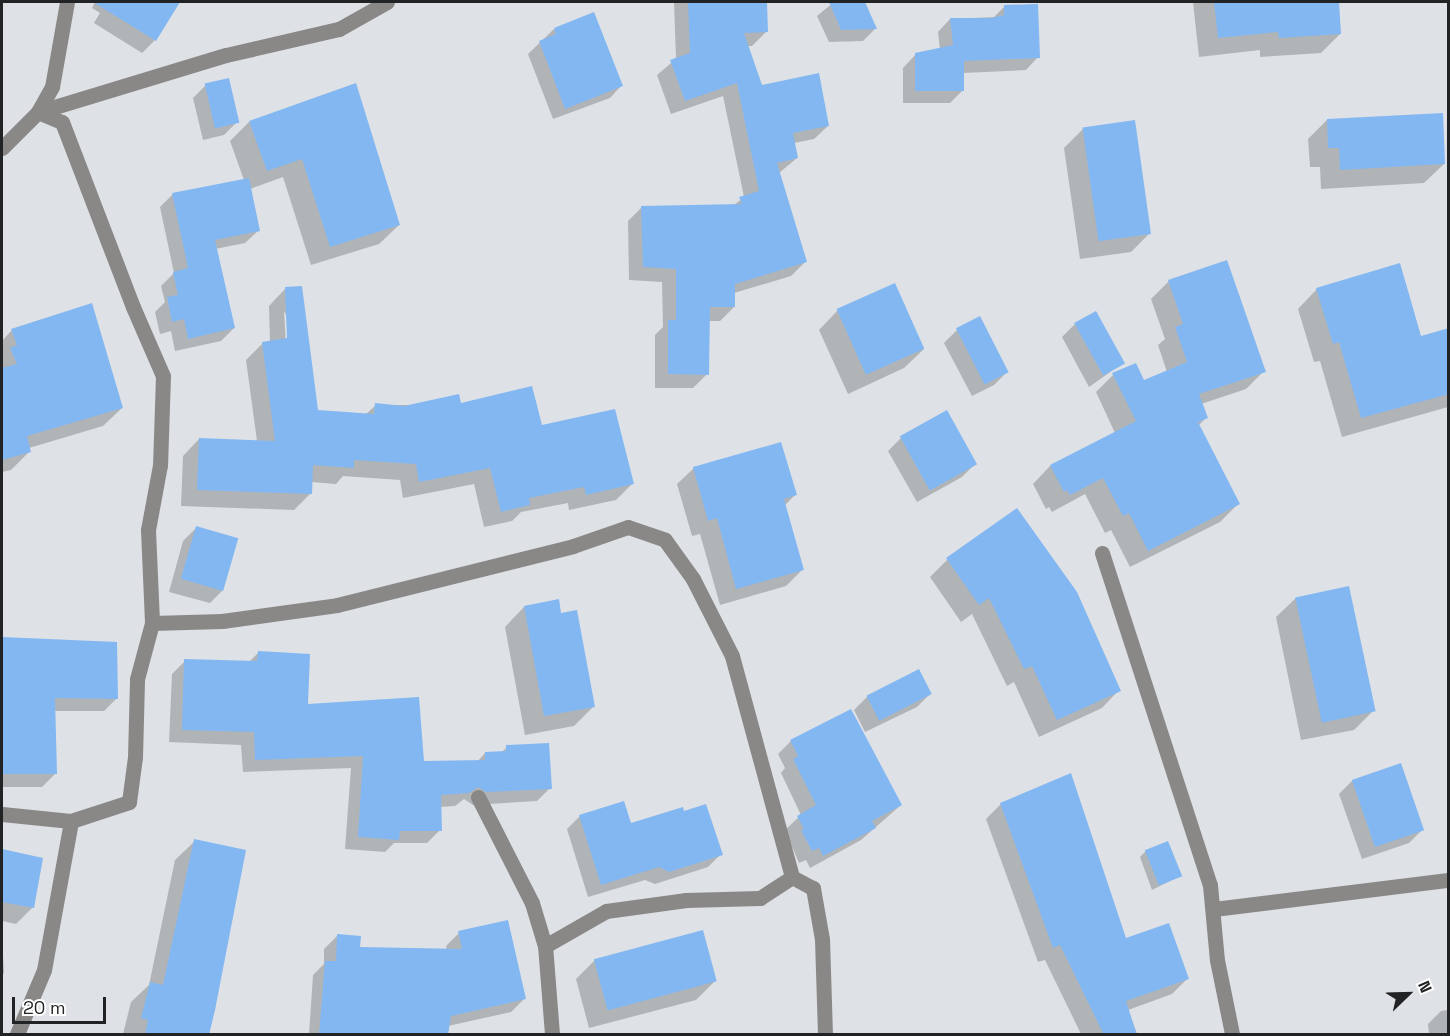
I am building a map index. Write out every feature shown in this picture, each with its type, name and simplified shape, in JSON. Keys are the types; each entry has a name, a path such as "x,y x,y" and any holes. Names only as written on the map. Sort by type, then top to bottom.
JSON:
{"street":[{"path":"2,147 38,112 52,87 67,2"},
{"path":"38,112 226,55 339,29 387,2"},
{"path":"2,814 71,821 129,802 135,757 137,680 152,623 148,530 160,465 164,376 133,308 62,122 38,112"},
{"path":"152,623 222,621 337,605 551,552 628,527 665,540 693,579 732,656 792,877 813,888 822,939 825,1035"},
{"path":"1102,553 1214,909 1217,960 1232,1035"},
{"path":"478,797 532,903 545,946 552,1035"},
{"path":"17,1035 44,970 71,821"},
{"path":"545,946 606,911 686,900 760,898 792,877"},
{"path":"1214,909 1449,879"}],"building":[{"path":"93,2 180,2 156,41"},
{"path":"688,2 767,2 768,32 744,33 762,85 819,73 829,126 793,133 798,158 777,163 807,262 735,284 735,307 710,307 709,375 668,374 668,320 676,320 676,269 643,267 641,206 742,204 739,197 759,191 737,83 685,101 670,60 690,53"},
{"path":"829,2 865,2 877,29 841,30"},
{"path":"1214,2 1339,2 1341,34 1279,38 1278,32 1218,38"},
{"path":"1038,4 1040,58 964,61 964,91 915,91 915,53 953,45 950,18 991,18 1004,15 1004,5"},
{"path":"594,12 623,86 565,109 539,41 556,34 554,28"},
{"path":"229,78 239,123 215,128 205,84"},
{"path":"356,83 400,225 330,247 302,159 267,171 249,121"},
{"path":"1443,113 1445,164 1340,170 1339,148 1328,148 1327,119"},
{"path":"1135,120 1151,234 1099,241 1083,127"},
{"path":"249,178 260,231 215,240 235,328 188,339 184,319 172,322 167,297 178,295 173,272 188,268 172,193"},
{"path":"1227,260 1266,372 1199,394 1208,418 1198,422 1240,504 1148,551 1129,513 1123,516 1103,478 1070,495 1067,490 1064,492 1050,465 1136,421 1112,373 1136,363 1144,380 1187,362 1175,327 1183,324 1168,280"},
{"path":"1400,263 1421,336 1449,328 1449,394 1361,418 1339,342 1333,344 1316,288"},
{"path":"895,283 924,349 866,375 837,309"},
{"path":"302,286 318,410 374,414 375,403 404,406 459,394 461,403 532,386 542,425 615,409 634,484 586,495 584,487 529,498 530,505 501,512 490,468 419,482 416,464 354,460 354,468 313,465 312,494 197,490 199,438 275,441 262,342 287,338 285,287"},
{"path":"92,303 123,408 27,436 31,452 2,460 2,368 17,364 10,348 17,345 11,329"},
{"path":"1096,311 1125,363 1103,376 1074,323"},
{"path":"980,316 1009,372 985,384 956,328"},
{"path":"947,410 977,464 930,490 900,436"},
{"path":"781,442 797,495 784,499 804,570 736,589 717,518 708,521 693,467"},
{"path":"1017,508 1077,592 1121,691 1057,720 1032,666 1024,669 989,598 979,605 946,558"},
{"path":"196,526 238,538 223,591 181,579"},
{"path":"1349,586 1376,711 1322,723 1295,597"},
{"path":"559,599 561,613 577,610 595,707 544,716 524,606"},
{"path":"2,637 117,642 118,699 55,698 57,774 2,774"},
{"path":"258,651 310,654 308,704 419,697 424,761 485,760 485,752 506,751 506,745 549,743 552,789 486,792 478,787 469,793 441,795 442,831 400,831 399,840 358,837 363,756 255,760 254,732 182,730 184,659 257,661"},
{"path":"919,669 932,694 879,721 866,696"},
{"path":"851,709 902,805 872,821 876,828 823,856 819,848 812,851 801,830 804,829 797,816 816,805 793,759 798,756 790,740"},
{"path":"1401,763 1424,830 1375,847 1352,780"},
{"path":"1071,773 1126,938 1169,923 1189,979 1126,1001 1137,1035 1104,1035 1060,945 1053,948 1000,803"},
{"path":"624,801 631,823 683,807 684,811 706,804 723,855 669,872 659,867 601,885 579,815"},
{"path":"194,839 246,850 209,1035 145,1035 148,1020 141,1018 150,982 163,985"},
{"path":"1168,841 1182,876 1159,886 1145,850"},
{"path":"2,849 43,858 34,908 2,902"},
{"path":"508,920 526,999 451,1016 448,1035 319,1035 325,961 336,961 337,934 361,936 360,947 462,949 458,931"},
{"path":"703,930 717,981 608,1010 594,959"}]}
